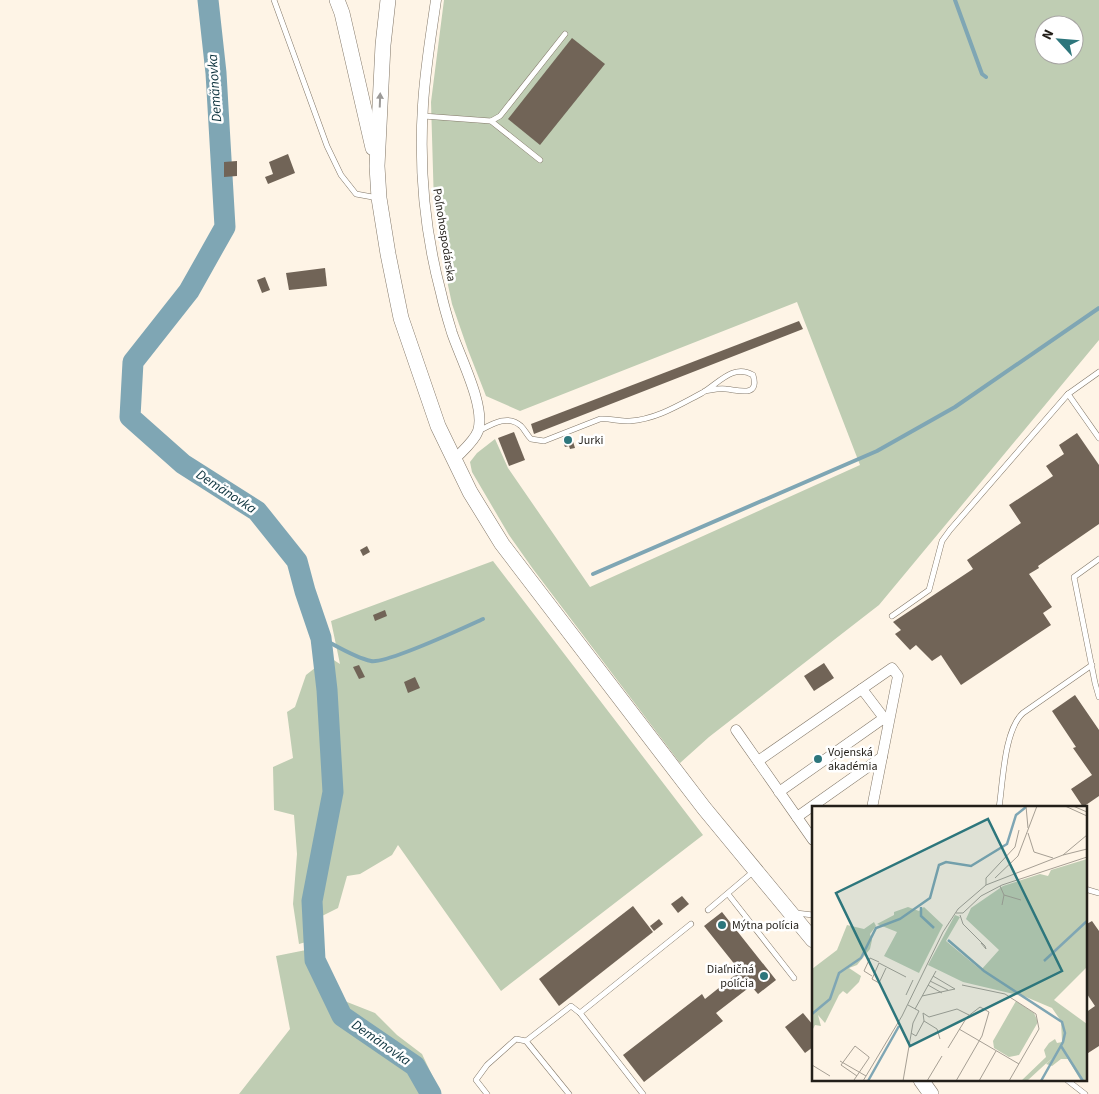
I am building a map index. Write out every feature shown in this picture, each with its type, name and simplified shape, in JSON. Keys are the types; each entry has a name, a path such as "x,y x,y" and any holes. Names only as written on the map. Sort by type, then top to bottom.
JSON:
{"main road":[{"path":"337,0 342,14 377,166"},
{"path":"388,0 382,45 377,166 379,198 401,318 426,392 454,460 488,522 523,573 704,808 812,939"},
{"path":"922,1082 931,1094"}],"street":[{"name":"Poľnohospodárska","path":"436,0 422,116 424,190 437,280 452,334 475,396 479,416 478,431"},
{"path":"454,460 478,431"},
{"path":"758,761 892,668 898,676 886,720 882,757 871,806"},
{"path":"862,688 886,720"},
{"path":"779,792 886,720"},
{"path":"736,730 812,839"},
{"path":"813,806 882,757"},
{"path":"797,817 812,806"}],"lane":[{"path":"274,0 319,126 341,175 356,194 379,198"},
{"path":"422,116 491,121 500,116 565,34"},
{"path":"491,121 540,160"},
{"path":"478,431 494,423 511,420 524,428 531,440 544,441 600,419 607,418 628,422 652,417 705,391 733,372 748,372 753,375 755,380 754,386 745,392 716,389 705,391"},
{"path":"892,616 930,590 942,541 950,530 1068,394 1099,372"},
{"path":"1068,394 1099,438"},
{"path":"1099,559 1074,576 1099,697"},
{"path":"999,806 1010,735 1016,719 1092,665"},
{"path":"708,910 755,870"},
{"path":"1086,889 1099,893"},
{"path":"728,894 794,978"},
{"path":"790,912 812,915"},
{"path":"580,1013 691,924"},
{"path":"526,1041 571,1006 580,1013 644,1094"},
{"path":"487,1094 476,1080 487,1065 516,1039 526,1041 569,1094"},
{"path":"1070,1082 1085,1094"}],"green space":[{"path":"444,0 1099,0 1099,340 879,605 709,737 680,763 509,535 472,472 470,462 477,453 495,439 508,468 590,587 860,465 797,302 520,411 486,396 452,304 434,205 431,102"},
{"path":"493,561 703,835 501,991 398,845 392,855 360,874 347,876 338,908 308,923 306,942 299,944 293,904 297,854 294,815 274,810 273,767 293,758 287,712 295,707 306,675 329,657 340,664 331,621"},
{"path":"306,950 334,1014 342,1000 375,1013 397,1035 422,1054 441,1094 239,1094 290,1029 276,956"}],"building":[{"path":"572,38 605,64 540,145 508,119"},
{"path":"288,154 295,173 268,184 265,177 273,174 269,162"},
{"path":"237,161 237,176 224,177 224,162"},
{"path":"325,268 327,286 289,290 286,273"},
{"path":"265,277 270,290 262,293 257,280"},
{"path":"799,321 803,329 534,434 531,424"},
{"path":"514,432 525,460 509,466 498,438"},
{"path":"1077,433 1099,465 1099,524 1029,574 1052,607 1043,613 1051,625 961,685 941,655 932,661 916,645 910,650 895,634 901,630 893,622 973,569 967,560 1021,523 1009,505 1053,476 1046,466 1064,454 1059,445"},
{"path":"571,435 575,448 570,449 569,446 565,447 562,439"},
{"path":"367,546 370,552 363,556 360,550"},
{"path":"385,610 387,616 375,621 373,615"},
{"path":"824,663 834,678 814,691 804,676"},
{"path":"359,665 365,677 359,679 353,667"},
{"path":"415,677 420,688 408,693 404,682"},
{"path":"1075,695 1099,730 1099,796 1084,806 1082,806 1071,789 1092,775 1073,748 1076,747 1052,711"},
{"path":"682,896 689,904 678,913 671,904"},
{"path":"633,906 653,932 559,1006 539,979"},
{"path":"722,912 776,980 758,994 751,986 716,1013 723,1021 644,1082 623,1055 702,994 705,999 740,971 704,926"},
{"path":"659,919 663,924 654,931 650,926"},
{"path":"1092,921 1099,931 1099,1046 1086,1054 1086,1012 1095,1006 1086,992 1086,924"},
{"path":"803,1013 812,1024 812,1048 805,1053 785,1027"}],"waterway":[{"name":"Demänovka","path":"208,0 216,73 225,227 189,291 133,362 130,417 183,464 257,511 297,561 321,638 327,690 333,792 312,901 315,960 342,1016 415,1066 431,1094"},
{"path":"955,0 982,74 986,77"},
{"path":"593,574 877,451 955,407 1099,308"},
{"path":"321,638 358,657 371,661 380,660 426,644 483,619"}],"place":[{"name":"Jurki","path":"568,440"},
{"name":"Vojenská akadémia","path":"818,759"},
{"name":"Mýtna polícia","path":"722,925"},
{"name":"Diaľničná polícia","path":"764,976"}]}
